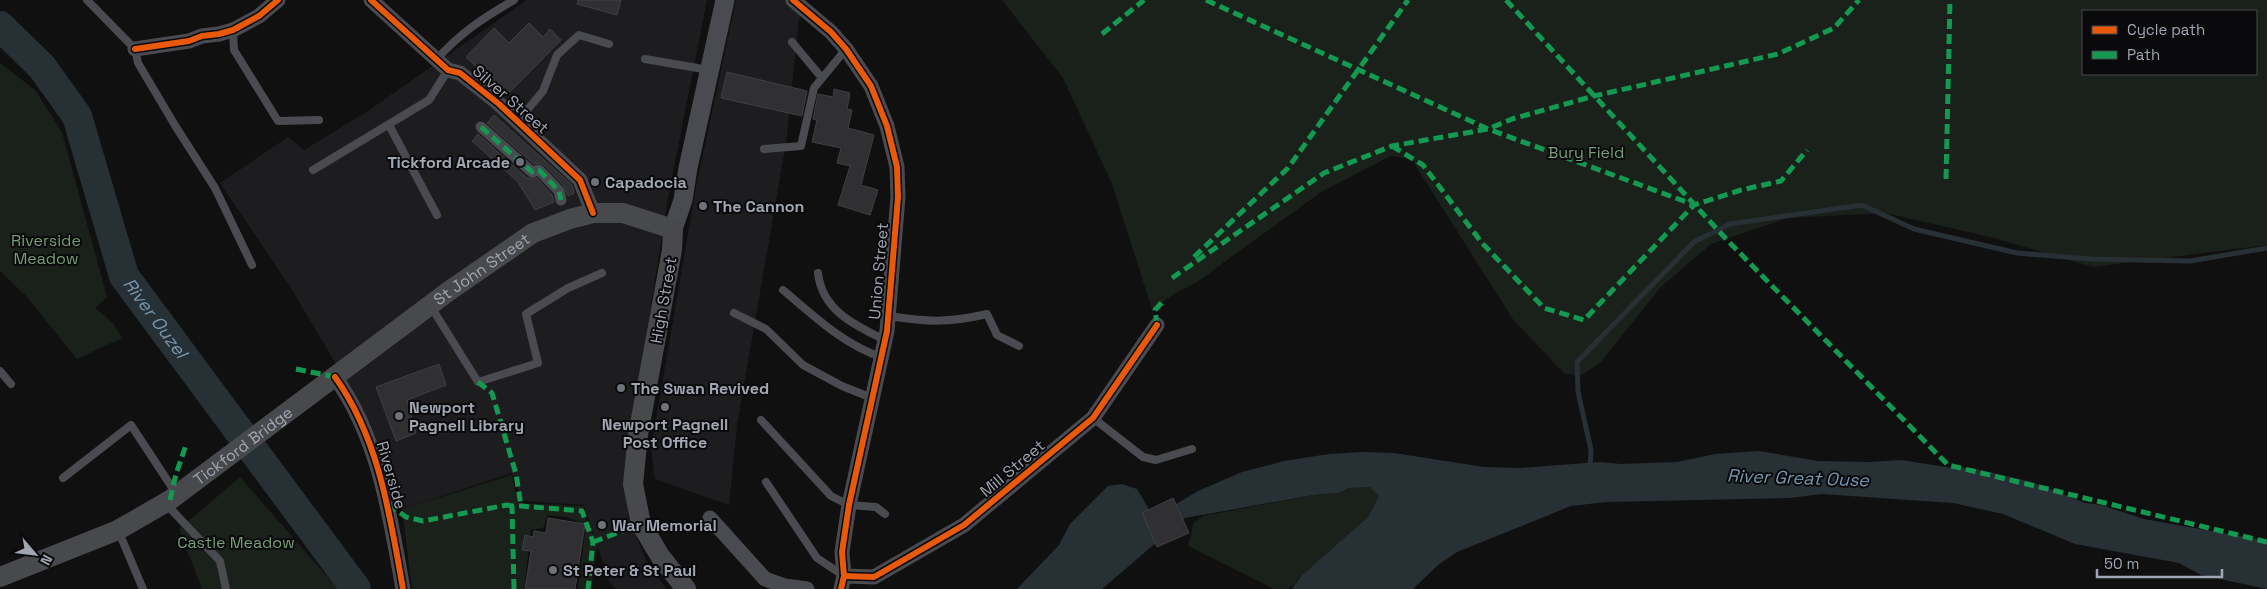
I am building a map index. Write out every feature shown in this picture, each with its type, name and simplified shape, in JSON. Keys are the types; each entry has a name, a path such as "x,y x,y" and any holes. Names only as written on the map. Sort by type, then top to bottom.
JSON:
{"main road":[{"name":"St John Street","path":"314,391 430,305 533,233 570,219 593,213 622,214 672,229"},
{"name":"High Street","path":"672,229 672,250 638,435 633,484 641,524 660,556 686,589"},
{"name":"Tickford Bridge","path":"0,577 118,530 171,499 314,391"}],"street":[{"path":"135,49 189,41 202,36 233,30 259,16 278,0"},
{"name":"Silver Street","path":"371,0 448,70 460,73 500,104 580,180 593,213"},
{"name":"High Street","path":"672,229 683,200 725,0"},
{"name":"Union Street","path":"793,0 831,32 846,49 871,86 887,126 896,167 898,197 889,316 854,490 849,505 842,552 843,582"},
{"path":"481,127 532,172 539,170 559,191 561,200"},
{"name":"Mill Street","path":"843,582 874,577 964,525 1093,418 1157,325"},
{"name":"Riverside","path":"335,377 351,399 368,440 388,504 403,589"},
{"path":"710,518 765,579 785,586 807,589"}],"lane":[{"path":"87,0 135,49 138,63 215,188 252,265"},
{"path":"436,60 448,46 480,19 514,0"},
{"path":"233,30 234,50 278,121 319,120"},
{"path":"518,121 543,91 556,54 579,35 609,44"},
{"path":"792,42 822,78"},
{"path":"764,149 801,146 814,88 846,49"},
{"path":"645,59 709,70"},
{"path":"313,170 429,100 448,70"},
{"path":"389,125 437,214"},
{"path":"430,305 478,382 538,363 526,314 568,288 602,273"},
{"path":"818,273 820,288 828,301 853,323 885,340"},
{"path":"783,290 840,336 865,352 881,357"},
{"path":"734,314 766,329 803,364 842,386 872,398"},
{"path":"889,316 926,322 963,320 987,314 997,335 1019,346"},
{"path":"0,370 11,384"},
{"path":"1093,418 1143,457 1156,460 1192,448"},
{"path":"761,420 831,496 849,505 876,507 885,514"},
{"path":"63,478 130,425 171,499 220,561 226,589"},
{"path":"766,482 817,558 843,582"},
{"path":"118,530 143,589"}],"shaded area":[{"path":"527,0 707,0 668,198 629,443 628,516 645,558 666,589 616,589 609,582 584,505 522,501 512,473 402,509 364,411 289,285 220,183 288,137 304,150 368,111"},
{"path":"736,0 804,0 799,20 786,143 737,425 729,505 655,479 651,448 697,182"}],"green space":[{"name":"Bury Field","path":"1002,0 2267,0 2267,245 2093,267 1994,238 1885,213 1788,218 1711,244 1660,288 1600,363 1582,375 1565,374 1514,321 1412,160 1391,156 1321,192 1197,282 1174,294 1152,309 1112,184 1063,78"},
{"name":"Riverside Meadow","path":"0,63 35,90 62,132 107,297 95,308 113,323 122,338 77,359 26,296 0,271"},
{"path":"512,475 518,503 584,506 586,518 597,545 591,589 578,589 585,533 584,524 567,517 548,515 543,528 531,530 524,589 412,589 402,509"},
{"name":"Castle Meadow","path":"240,477 338,589 202,589 179,529"},
{"path":"1370,487 1379,496 1368,517 1302,575 1293,586 1286,589 1274,589 1188,546 1194,522 1203,516 1313,495 1338,493 1349,488"}],"water":[{"name":"River Great Ouse","path":"1759,451 1818,461 1870,462 1901,460 1952,468 1972,468 2032,482 2085,503 2101,505 2144,519 2267,541 2267,589 2201,575 2179,563 2075,544 2003,514 1953,503 1821,494 1791,498 1606,502 1571,506 1457,552 1438,565 1413,589 1292,589 1302,575 1368,517 1379,496 1370,487 1349,488 1338,493 1313,495 1185,518 1102,589 1017,589 1059,545 1070,524 1108,486 1122,484 1137,489 1151,513 1173,506 1198,491 1242,472 1284,461 1329,454 1394,453 1484,467 1521,468 1599,462 1621,464 1677,462 1715,454"}],"building":[{"path":"578,0 621,0 617,15 577,4"},
{"path":"529,23 543,37 550,29 561,40 506,96 466,57 494,28 509,43"},
{"path":"727,72 807,91 802,116 721,98"},
{"path":"834,89 850,93 847,109 852,110 848,128 874,135 861,185 878,190 870,215 838,205 850,166 837,163 841,148 812,142 817,120 813,119 818,94 833,97"},
{"path":"494,115 572,185 574,193 568,196 564,186 544,165 540,163 534,164 487,123"},
{"path":"478,134 527,178 537,178 552,195 554,202 535,210 518,182 472,141"},
{"name":"Newport Pagnell Library","path":"439,364 446,385 407,400 416,433 396,441 376,387"},
{"path":"1173,498 1189,533 1157,547 1142,513"},
{"name":"St Peter & St Paul","path":"548,518 585,524 575,589 525,589 531,551 522,550 525,535 533,537 534,531 546,533"}],"waterway":[{"name":"River Ouzel","path":"0,26 42,67 77,116 124,276 356,589"},
{"path":"1590,469 1591,450 1578,392 1577,362 1694,242 1730,224 1862,205 1914,229 2017,253 2091,259 2190,261 2267,248"}],"marked path":[{"path":"1102,34 1144,0"},
{"path":"1206,0 1488,129 1692,204"},
{"path":"1194,257 1288,168 1408,0"},
{"path":"1506,0 1728,241 1948,465 2267,542"},
{"path":"1172,278 1324,173 1392,146 1488,129 1512,119 1594,96 1778,54 1834,28 1859,0"},
{"path":"1946,179 1950,0"},
{"path":"481,127 532,172 539,170 559,191 561,200"},
{"path":"1392,146 1423,165 1482,243 1544,308 1584,320 1694,205 1741,190 1781,181 1807,150"},
{"path":"1157,325 1155,310 1165,299"},
{"path":"296,369 335,377"},
{"path":"478,382 492,393 516,474 521,506"},
{"path":"170,500 176,474 186,445"},
{"path":"388,504 406,517 423,521 507,505 512,506"},
{"path":"514,589 512,506 582,511 593,542 588,589"},
{"path":"593,542 641,524"}],"cycle path":[{"path":"135,49 189,41 202,36 233,30 259,16 278,0"},
{"path":"371,0 448,70 460,73 499,104 580,180 593,213"},
{"path":"793,0 831,32 846,49 871,86 887,126 897,167 898,197 887,331 849,505 842,552 844,576 841,589"},
{"path":"844,576 874,577 964,525 1093,418 1157,325"},
{"path":"335,377 350,401 362,426 381,478 403,589"}],"place":[{"name":"Tickford Arcade","path":"520,162"},
{"name":"Capadocia","path":"595,182"},
{"name":"The Cannon","path":"703,206"},
{"name":"The Swan Revived","path":"621,388"},
{"name":"Newport Pagnell Post Office","path":"665,407"},
{"name":"Newport Pagnell Library","path":"399,416"},
{"name":"War Memorial","path":"602,525"},
{"name":"St Peter & St Paul","path":"553,570"}]}
